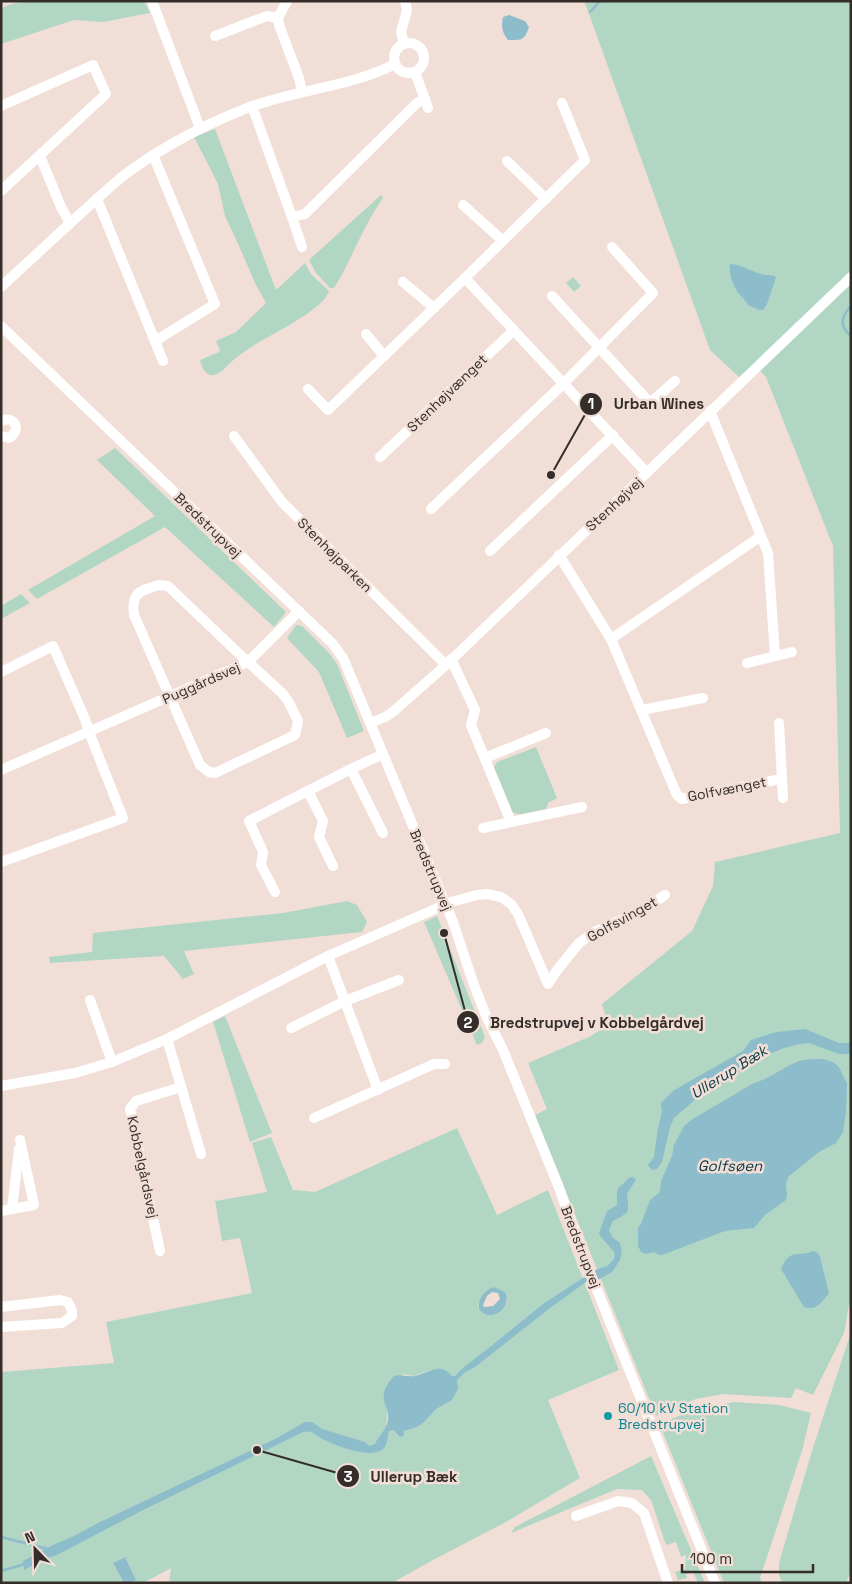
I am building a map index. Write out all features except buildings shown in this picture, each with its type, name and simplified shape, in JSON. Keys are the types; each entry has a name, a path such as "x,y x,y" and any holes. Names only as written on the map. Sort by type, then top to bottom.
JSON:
{"street":[{"path":"152,1 200,128"},
{"path":"287,1 278,18 278,25 299,78 302,92"},
{"path":"404,44 401,32 406,10 405,1"},
{"path":"214,36 267,16 278,18"},
{"path":"404,44 415,44 423,52 423,63 415,72 402,72 395,64 396,50 404,44"},
{"path":"1,287 129,171 200,128 252,106 302,92 365,78 395,64"},
{"path":"1,106 93,65 106,94 1,191"},
{"path":"292,218 305,214 417,103 427,104 415,72"},
{"path":"308,389 328,410 466,278 585,160 562,103"},
{"path":"252,106 302,248"},
{"path":"153,155 215,304 155,341"},
{"path":"40,156 61,207 70,223"},
{"path":"507,161 546,199"},
{"path":"97,199 163,361"},
{"path":"463,205 503,241"},
{"path":"431,509 564,383 653,293 612,247"},
{"name":"Stenhøjvej","path":"371,723 395,710 448,662 851,277"},
{"path":"466,278 647,472"},
{"path":"403,282 434,308"},
{"path":"552,296 650,403 675,381"},
{"name":"Bredstrupvej","path":"1,326 332,643 343,658 445,905 474,985 503,1050 558,1186 590,1272 715,1583"},
{"name":"Stenhøjvænget","path":"380,457 514,330"},
{"path":"366,334 384,356"},
{"path":"710,411 768,553 775,656"},
{"path":"1,421 11,420 16,426 16,430 10,438 1,436"},
{"path":"490,551 613,435"},
{"name":"Stenhøjparken","path":"234,436 282,502 448,662"},
{"path":"611,639 761,536"},
{"name":"Golfvænget","path":"559,555 611,639 677,795 682,799 781,779"},
{"path":"158,585 168,586 248,662 282,693 288,701 298,721 295,735 215,774 200,765 134,615 132,603 135,597 144,590 158,585"},
{"name":"Puggårdsvej","path":"1,770 248,662 299,611"},
{"path":"1,672 53,646 86,719 89,732 123,818 1,862"},
{"path":"747,663 792,652"},
{"path":"448,662 474,710 471,725 511,822"},
{"path":"642,710 703,698"},
{"name":"Golfvænget","path":"779,723 783,798"},
{"path":"485,758 546,733"},
{"path":"275,892 261,865 263,852 249,821 383,754"},
{"path":"352,769 383,833"},
{"path":"308,791 323,821 318,837 333,866"},
{"path":"483,828 582,808"},
{"name":"Golfsvinget","path":"445,905 459,899 487,894 501,897 518,914 548,984 579,943 594,932 641,911 664,895"},
{"path":"1,1086 75,1073 112,1062 167,1039 328,956 445,905"},
{"path":"328,956 378,1090"},
{"path":"291,1028 345,1001 399,980"},
{"path":"90,1000 112,1062"},
{"path":"167,1039 201,1154"},
{"path":"314,1118 434,1064 445,1064"},
{"name":"Kobbelgårdsvej","path":"160,1251 130,1109 136,1101 181,1087"},
{"path":"1,1211 12,1209 34,1205 20,1140 12,1209"},
{"path":"1,1307 60,1300 68,1302 72,1311 72,1316 62,1323 1,1327"},
{"path":"576,1516 618,1502 632,1503 644,1513 668,1583"}],"green space":[{"path":"28,1 144,1 150,13 103,22 74,20 1,44 1,8"},
{"path":"584,1 851,1 851,1294 844,1333 813,1395 796,1388 791,1398 724,1394 696,1399 656,1416 535,1115 547,1109 528,1063 591,1036 608,1025 602,1004 692,931 713,886 715,862 840,833 833,546 766,377 755,365 740,378 710,350"},
{"path":"215,129 276,290 305,263 311,274 329,291 326,297 310,312 248,349 220,373 211,375 204,371 200,360 219,352 216,341 236,332 266,303 225,216 218,184 194,137"},
{"path":"381,195 383,198 369,220 334,288 330,288 316,273 309,260"},
{"path":"573,277 581,286 574,292 566,283"},
{"path":"115,448 286,612 274,627 165,527 37,599 28,590 155,516 97,460"},
{"path":"21,594 30,603 1,619 1,606"},
{"path":"296,625 302,626 329,653 337,664 364,731 347,738 319,672 287,638"},
{"path":"536,747 557,798 548,803 546,809 521,814 513,813 494,767 497,762"},
{"path":"347,901 357,905 367,922 362,932 184,951 194,974 183,979 164,956 50,963 49,957 92,952 93,933 283,913"},
{"path":"437,916 485,1037 482,1043 477,1045 424,922"},
{"path":"225,1016 272,1133 250,1142 213,1022"},
{"path":"457,1128 497,1215 548,1190 619,1370 548,1400 580,1478 506,1522 392,1583 169,1583 171,1568 143,1583 131,1583 136,1580 124,1557 113,1563 124,1583 1,1583 1,1372 114,1363 106,1322 252,1293 240,1238 222,1241 215,1201 267,1192 252,1143 271,1137 293,1190 315,1192","holes":["494,1287 505,1292 507,1302 503,1309 494,1314 478,1307 486,1291","431,1370 452,1376 449,1397 432,1406 426,1414 386,1430 387,1412 403,1374 413,1376"]},
{"path":"851,1332 851,1570 846,1583 782,1583 779,1575 779,1563 811,1454"},
{"path":"734,1402 779,1405 811,1413 802,1451 760,1578 762,1583 724,1583 661,1428 661,1423 697,1409"},
{"path":"651,1456 705,1583 698,1583 693,1572 686,1574 687,1578 678,1580 675,1572 685,1569 686,1555 681,1557 676,1542 666,1545 651,1500 642,1490 617,1489 511,1533 515,1527"}],"water":[{"path":"509,15 525,21 529,27 522,39 508,40 504,34 502,27 503,17"},
{"path":"730,264 776,277 767,304 763,310 748,305 738,292 731,276"},
{"path":"805,1029 839,1043 851,1043 851,1054 839,1054 809,1043 784,1048 772,1053 698,1097 674,1118 662,1162 657,1169 652,1170 648,1165 654,1157 662,1112 661,1103 673,1091 743,1051 751,1040 776,1032"},
{"name":"Golfsøen","path":"823,1059 833,1062 839,1067 847,1084 843,1132 836,1143 819,1152 788,1177 786,1200 765,1215 754,1228 725,1231 662,1255 654,1252 646,1254 641,1252 638,1246 638,1228 650,1200 660,1192 661,1181 672,1156 674,1145 684,1126 752,1084 799,1061"},
{"path":"630,1177 635,1178 635,1181 627,1194 627,1212 613,1221 609,1230 613,1238 620,1243 622,1251 620,1260 612,1272 600,1279 586,1282 475,1367 464,1373 457,1380 458,1389 452,1400 436,1409 417,1427 404,1431 402,1437 394,1430 389,1431 385,1447 377,1452 370,1453 352,1450 327,1441 313,1433 303,1432 24,1570 23,1561 53,1545 277,1438 305,1422 312,1422 322,1429 365,1442 369,1446 375,1444 387,1424 388,1412 384,1402 384,1391 394,1376 414,1376 442,1369 455,1376 543,1304 595,1270 607,1266 614,1259 615,1253 599,1233 607,1211 617,1205 618,1188"},
{"path":"817,1252 820,1257 829,1293 819,1305 809,1308 804,1307 781,1269 784,1262 791,1255"},
{"path":"494,1287 505,1292 506,1304 499,1313 489,1315 479,1309 479,1305 482,1295","holes":["492,1292 498,1293 500,1299 493,1306 484,1307 487,1296"]},
{"path":"125,1557 136,1580 131,1583 124,1583 113,1563"}],"waterway":[{"path":"590,12 600,1"},
{"path":"851,306 843,318 843,325 851,336"},
{"path":"1,1537 48,1549"},
{"name":"Ullerup Bæk","path":"1,1571 25,1564"}],"place":[{"name":"Urban Wines","path":"551,475"},
{"name":"Bredstrupvej v Kobbelgårdvej","path":"444,933"},
{"name":"60/10 kV Station Bredstrupvej","path":"608,1416"},
{"name":"Ullerup Bæk","path":"257,1450"}]}
